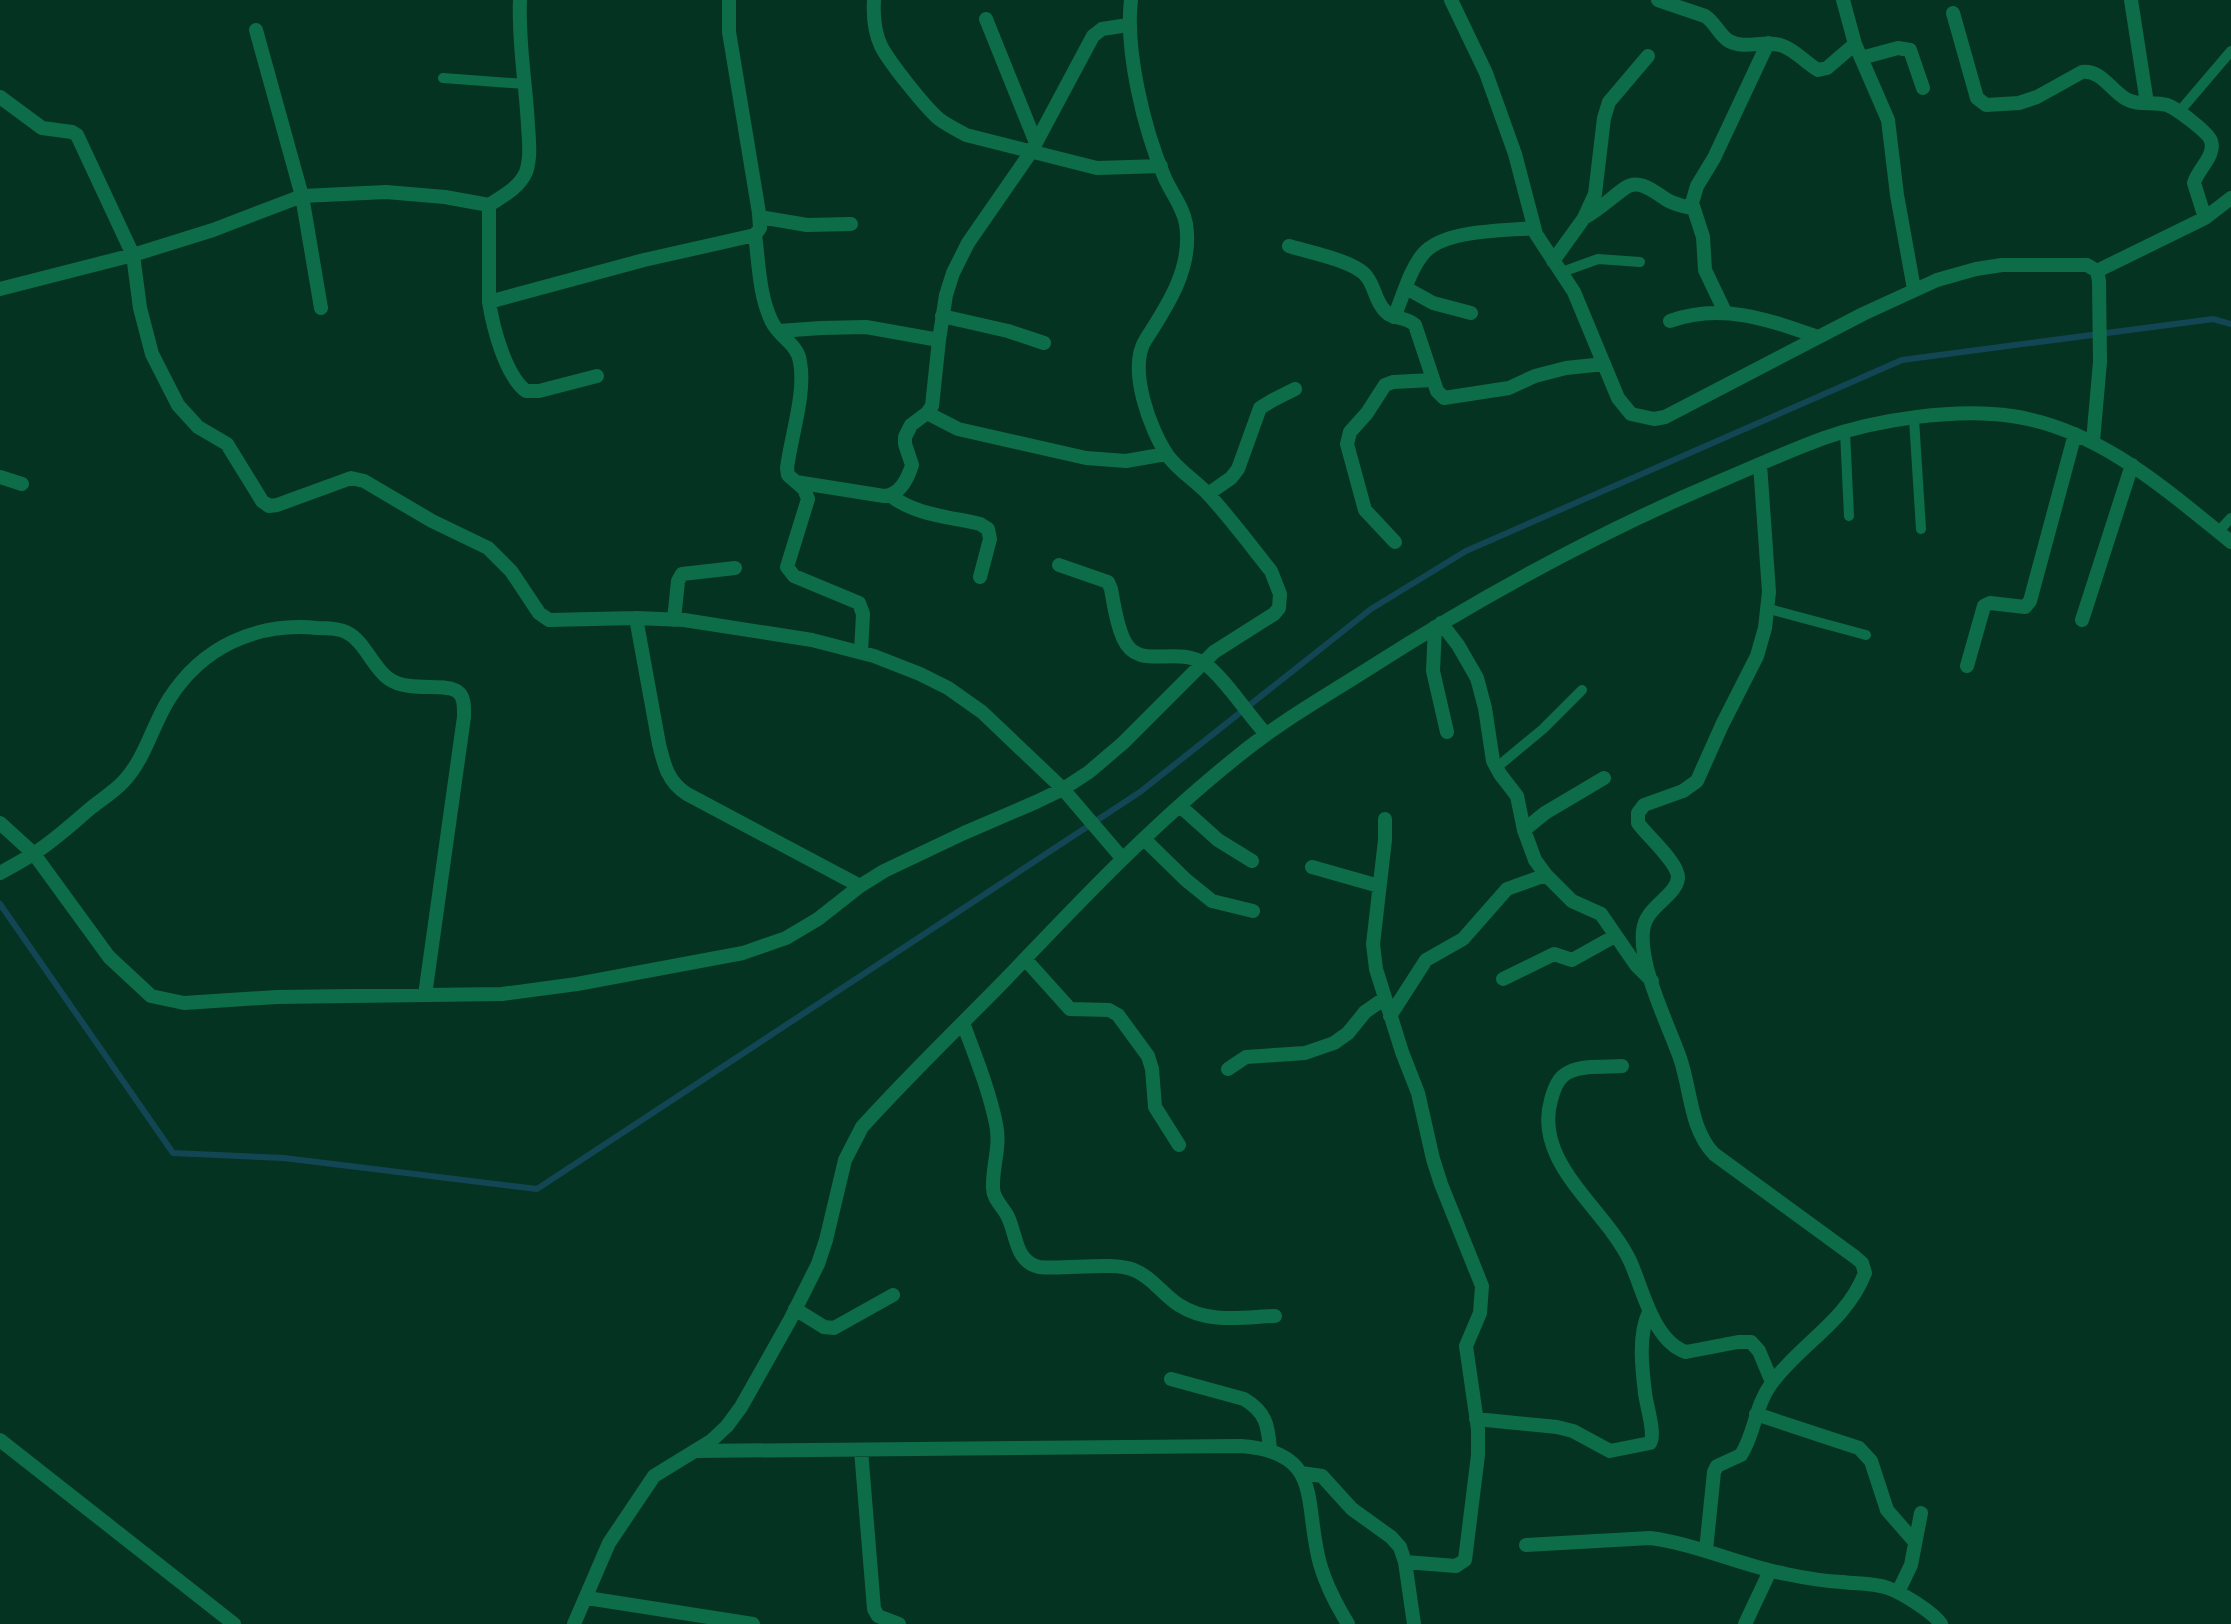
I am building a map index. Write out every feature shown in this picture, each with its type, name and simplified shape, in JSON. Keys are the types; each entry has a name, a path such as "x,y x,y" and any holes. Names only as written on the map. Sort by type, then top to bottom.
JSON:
{"street":[{"path":"0,289 133,255 213,230 302,196 386,192 445,197 489,205 511,191 526,172 529,144 519,25 520,0"},
{"path":"489,302 644,260 755,235 760,228 760,216 730,40 729,0"},
{"path":"874,0 873,18 880,45 889,60 939,118 966,134 1034,147 1097,168 1160,166"},
{"path":"0,823 34,854 109,957 151,996 184,1004 277,997 502,994 549,988 743,952 786,938 818,919 860,886 884,871 1063,789 1089,772 1123,743 1214,652 1274,614 1280,602 1277,582 1271,571 1208,494 1166,454 1157,437 1143,399 1138,363 1142,345 1169,302 1182,272 1186,252 1186,222 1160,166 1142,101 1128,25 1131,0"},
{"path":"1451,0 1486,73 1515,154 1534,228 1574,292 1623,407 1631,414 1654,419 1665,417 1914,289 1956,274 2002,265 2087,265 2098,276 2100,362 2093,441"},
{"path":"1658,0 1705,16 1712,20 1730,41 1743,45 1768,43 1789,49 1820,71 1827,68 1855,44"},
{"path":"1843,0 1855,44 1888,120 1897,195 1914,289"},
{"path":"2131,0 2147,103"},
{"path":"1953,13 1977,98 1986,105 2028,100 2082,72 2095,72 2126,99 2133,102 2168,105 2179,112 2207,135 2211,141 2209,156 2194,183 2205,218"},
{"path":"986,20 1034,147"},
{"path":"890,495 906,481 912,465 905,444 907,432 915,422 928,413 933,403 938,340 942,316 946,295 960,256 1034,147 1093,36 1102,29 1128,25"},
{"path":"256,30 302,196 321,308"},
{"path":"1724,312 1706,270 1702,237 1692,203 1697,186 1714,158 1768,43"},
{"path":"1861,58 1898,48 1910,50 1923,88"},
{"path":"1553,261 1584,218 1595,194 1604,118 1609,102 1648,56"},
{"path":"0,97 42,128 72,132 78,135 133,255 140,308 152,354 178,405 198,427 226,444 262,501 269,506 351,478 364,481 432,520 488,548 512,570 539,613 549,620 636,618 674,620 812,640 861,652 920,674 966,699 1063,789 1119,854"},
{"path":"1584,218 1603,207 1627,186 1634,184 1644,186 1679,205 1693,208"},
{"path":"2098,276 2205,218 2231,198"},
{"path":"489,205 489,302 494,328 514,378 526,391 539,391 597,376"},
{"path":"760,216 807,225 851,224"},
{"path":"1394,317 1423,254 1441,241 1470,234 1534,228"},
{"path":"755,235 764,302 773,325 798,353 801,362 800,385 787,468 788,475 804,488 808,499 787,567 794,576 859,603 863,614 861,652"},
{"path":"1289,246 1361,270 1369,280 1378,302 1385,312 1394,317 1406,319 1415,325 1440,396 1449,398 1509,388 1535,376 1566,368 1604,364"},
{"path":"1406,288 1433,303 1471,313"},
{"path":"1670,321 1686,316 1724,312 1772,321 1818,337"},
{"path":"942,316 1008,331 1044,343"},
{"path":"779,331 866,328 938,340"},
{"path":"1395,542 1365,510 1348,451 1348,439 1385,385 1393,382 1433,380"},
{"path":"1208,494 1231,478 1238,469 1260,408 1295,389"},
{"path":"928,413 958,429 1086,458 1126,461 1166,454"},
{"path":"574,1624 587,1598 596,1570 609,1543 649,1482 668,1466 711,1441 727,1426 741,1407 818,1264 828,1232 845,1160 862,1127 1025,959 1119,854 1144,839 1204,784 1266,734 1438,625 1514,580 1662,505 1825,437 1845,432 1914,419 1985,414 2014,416 2093,441 2132,465 2231,542"},
{"path":"1967,666 1984,606 1990,603 2024,607 2030,601 2075,434"},
{"path":"1706,1550 1714,1472 1721,1463 1741,1455 1746,1447 1756,1414 1772,1382 1784,1366 1839,1316 1862,1280 1864,1268 1855,1257 1714,1154 1705,1145 1698,1131 1680,1059 1652,981 1644,948 1643,932 1645,919 1675,886 1678,877 1676,868 1638,823 1638,813 1644,806 1683,791 1697,780 1722,725 1754,665 1766,628 1769,609 1760,464"},
{"path":"2082,620 2132,465"},
{"path":"0,478 22,484"},
{"path":"796,482 890,495 904,505 916,509 985,526 988,529 990,539 980,577"},
{"path":"1060,565 1108,582 1122,636 1134,653 1146,657 1184,655 1204,664 1219,678 1266,734"},
{"path":"674,620 678,580 682,574 735,568"},
{"path":"636,618 663,763 674,783 687,794 860,886"},
{"path":"0,873 34,854 123,782 141,760 168,701 184,678 205,659 236,640 276,627 292,625 347,632 358,642 374,666 392,681 411,687 454,690 461,696 463,704 464,717 425,995"},
{"path":"1438,625 1433,671 1447,732"},
{"path":"1438,625 1470,663 1481,687 1496,768 1517,796 1524,830 1535,860 1546,875 1572,901 1601,914 1636,965 1652,981"},
{"path":"1524,830 1604,778"},
{"path":"1180,806 1218,840 1252,861"},
{"path":"1385,819 1385,840 1373,944 1376,969 1390,1016 1418,1093 1433,1159 1441,1184 1482,1286 1480,1313 1466,1346 1476,1419 1478,1455 1465,1560 1456,1566 1405,1562"},
{"path":"1144,839 1186,880 1212,901 1253,911"},
{"path":"1312,867 1379,886"},
{"path":"1390,1016 1426,960 1464,939 1507,889 1546,875"},
{"path":"1502,979 1554,954 1572,960 1615,936"},
{"path":"1025,959 1070,1009 1109,1010 1118,1015 1148,1056 1152,1068 1155,1107 1179,1146"},
{"path":"1228,1069 1246,1057 1305,1054 1334,1043 1348,1033 1365,1012 1384,998"},
{"path":"963,1023 985,1082 997,1127 998,1154 994,1170 993,1192 1008,1217 1022,1256 1030,1263 1040,1267 1116,1267 1134,1269 1179,1305 1201,1316 1220,1319 1275,1316"},
{"path":"1622,1066 1577,1070 1568,1072 1558,1080 1547,1114 1548,1131 1561,1167 1620,1242 1649,1312 1674,1345 1686,1352 1738,1342 1751,1342 1759,1351 1772,1382"},
{"path":"795,1309 824,1327 834,1328 893,1295"},
{"path":"1476,1419 1557,1427 1574,1431 1610,1451 1650,1443 1652,1435 1645,1392 1642,1345 1644,1325 1649,1312"},
{"path":"1171,1379 1244,1399 1255,1405 1266,1420 1270,1449"},
{"path":"1756,1414 1859,1448 1871,1461 1887,1510 1914,1541"},
{"path":"0,1440 234,1624"},
{"path":"694,1451 1241,1446 1270,1449 1286,1457 1301,1473 1320,1564 1348,1624"},
{"path":"861,1450 874,1620 899,1624"},
{"path":"1301,1473 1319,1475 1324,1478 1352,1509 1396,1541 1405,1562 1414,1624"},
{"path":"1898,1592 1911,1565 1914,1541 1921,1513"},
{"path":"1526,1544 1650,1538 1669,1540 1770,1571 1818,1580 1886,1587 1898,1592 1941,1624"},
{"path":"1745,1624 1770,1571"},
{"path":"587,1598 754,1624"}],"lane":[{"path":"2179,112 2231,50"},
{"path":"443,78 525,84"},
{"path":"1562,272 1576,265 1598,260 1640,262"},
{"path":"1914,419 1921,529"},
{"path":"1845,432 1849,516"},
{"path":"2218,532 2231,518"},
{"path":"1769,609 1866,635"},
{"path":"1496,768 1543,729 1582,690"}],"waterway":[{"path":"0,904 173,1153 284,1158 537,1189 1140,792 1371,609 1466,551 1902,360 2213,319 2231,324"}]}
